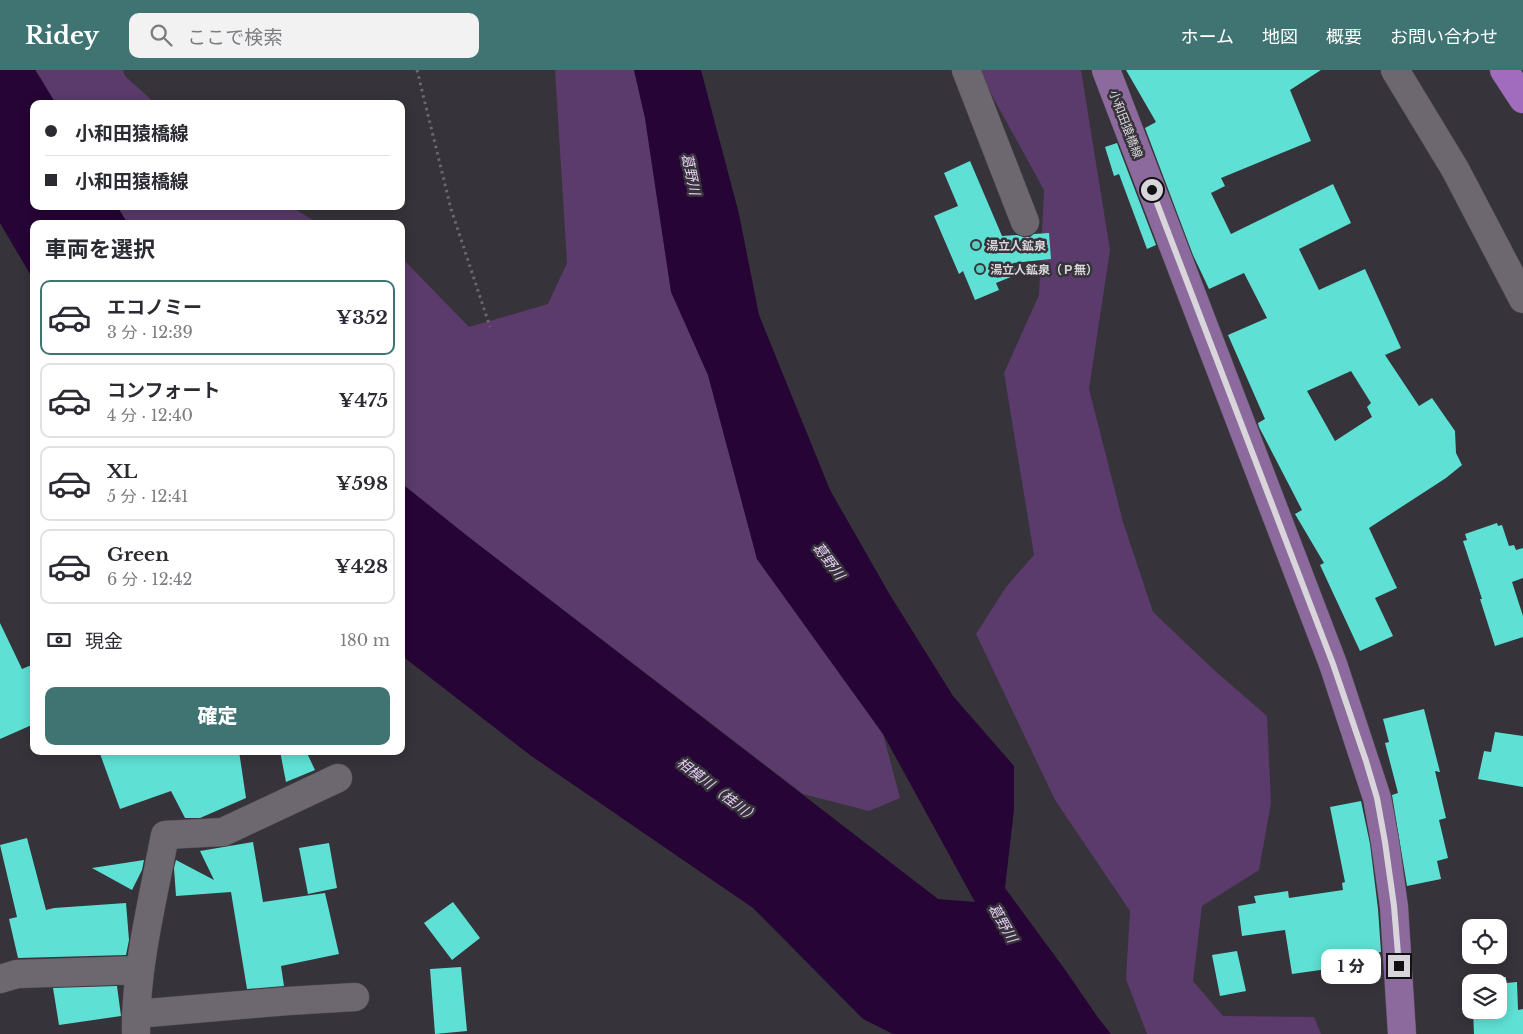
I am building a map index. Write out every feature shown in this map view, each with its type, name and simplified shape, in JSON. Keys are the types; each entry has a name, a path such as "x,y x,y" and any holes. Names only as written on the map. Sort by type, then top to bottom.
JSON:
{"highway":[{"path":"1504,70 1523,99"}],"main road":[{"name":"小和田猿橋線","path":"1106,70 1333,664 1366,761 1377,798 1394,906 1402,1034"}],"street":[{"path":"966,70 1025,222"},
{"path":"1395,70 1455,169 1523,299"},
{"path":"338,778 222,832 166,835 140,970 136,1024 288,1000 355,997"},
{"path":"0,978 17,974 140,970"}],"path":[{"path":"417,70 451,208 490,326"}],"shaded area":[{"path":"36,70 123,70 125,76 152,100 54,100"},
{"path":"555,70 634,70 645,118 671,291 708,375 757,559 883,734 900,798 869,811 803,794 405,486 405,261 469,327 548,304 567,263"},
{"path":"978,70 1081,70 1110,250 1089,389 1123,522 1153,612 1214,670 1267,716 1271,803 1259,870 1202,906 1193,981 1223,1016 1314,1017 1321,1034 1147,1034 1126,979 1130,911 1055,800 976,634 1006,587 1034,555 1004,373 1039,295 1044,190"},
{"path":"119,210 296,210 313,220 126,220"}],"water":[{"path":"0,70 35,70 54,100 30,100 30,210 119,210 126,220 30,220 30,274 0,223"},
{"path":"634,70 701,70 739,214 759,315 830,490 890,595 953,696 1014,766 1014,809 1005,888 1111,1034 893,1034 863,1019 753,908 530,755 405,658 405,486 938,899 975,902 883,734 757,559 708,375 671,292 645,118"}],"building":[{"path":"1126,70 1321,70 1290,90 1311,141 1221,178 1225,186 1211,193 1231,234 1333,184 1351,223 1299,249 1319,290 1365,269 1401,348 1385,355 1419,406 1432,398 1455,431 1456,453 1462,465 1446,478 1369,528 1397,588 1375,598 1393,636 1360,651 1320,565 1324,563 1295,514 1302,510 1259,427 1258,423 1265,419 1228,335 1267,318 1244,273 1209,289 1193,255 1145,128 1156,122","holes":["1351,371 1371,403 1367,407 1372,417 1335,441 1307,391"]},
{"path":"1117,143 1156,245 1147,249 1119,174 1114,176 1105,147"},
{"name":"湯立人鉱泉","path":"970,161 1002,236 1017,235 1030,237 1034,234 1049,233 1051,259 1013,263 1018,274 996,283 999,290 975,300 963,271 959,274 934,216 958,206 944,173"},
{"path":"1497,523 1498,526 1502,525 1509,546 1514,545 1516,550 1523,548 1523,578 1512,582 1523,616 1523,637 1495,646 1463,541 1467,540 1465,534"},
{"path":"0,623 22,669 30,666 30,726 0,739"},
{"path":"1424,709 1440,772 1435,771 1446,818 1439,820 1448,858 1437,861 1441,879 1407,886 1392,795 1398,793 1385,743 1389,742 1383,719"},
{"path":"1495,732 1523,736 1523,787 1478,779 1484,751 1491,752"},
{"path":"100,755 240,755 246,798 200,818 185,818 171,791 120,809"},
{"path":"281,755 308,755 315,770 286,782"},
{"path":"1361,801 1370,844 1381,952 1347,958 1349,966 1292,974 1285,930 1242,936 1238,906 1256,903 1254,896 1288,891 1289,898 1343,890 1342,883 1345,882 1330,807"},
{"path":"27,838 46,910 126,903 129,940 126,955 18,958 9,919 17,917 0,845"},
{"path":"253,842 263,902 325,893 339,954 281,966 284,986 247,989 231,892 176,896 174,868 176,860 214,880 200,851"},
{"path":"329,843 337,888 308,894 299,848"},
{"path":"144,860 142,870 132,890 92,868"},
{"path":"453,902 480,938 452,960 424,923"},
{"path":"1237,951 1246,991 1220,996 1212,955"},
{"path":"461,967 467,1031 435,1034 430,969"},
{"path":"1517,982 1518,1010 1523,1009 1523,1034 1474,1034 1473,1019 1507,1019 1507,983"},
{"path":"117,986 121,1016 59,1025 53,988"}],"place":[{"name":"湯立人鉱泉","path":"976,245"},
{"name":"湯立人鉱泉（Ｐ無）","path":"980,269"}],"route":[{"path":"1152,190 1333,664 1366,761 1377,798 1385,842 1394,906 1399,966"}],"water label":[{"name":"葛野川","path":"691,174"},
{"name":"葛野川","path":"829,561"},
{"name":"相模川（桂川）","path":"718,790"},
{"name":"葛野川","path":"1003,923"}]}
